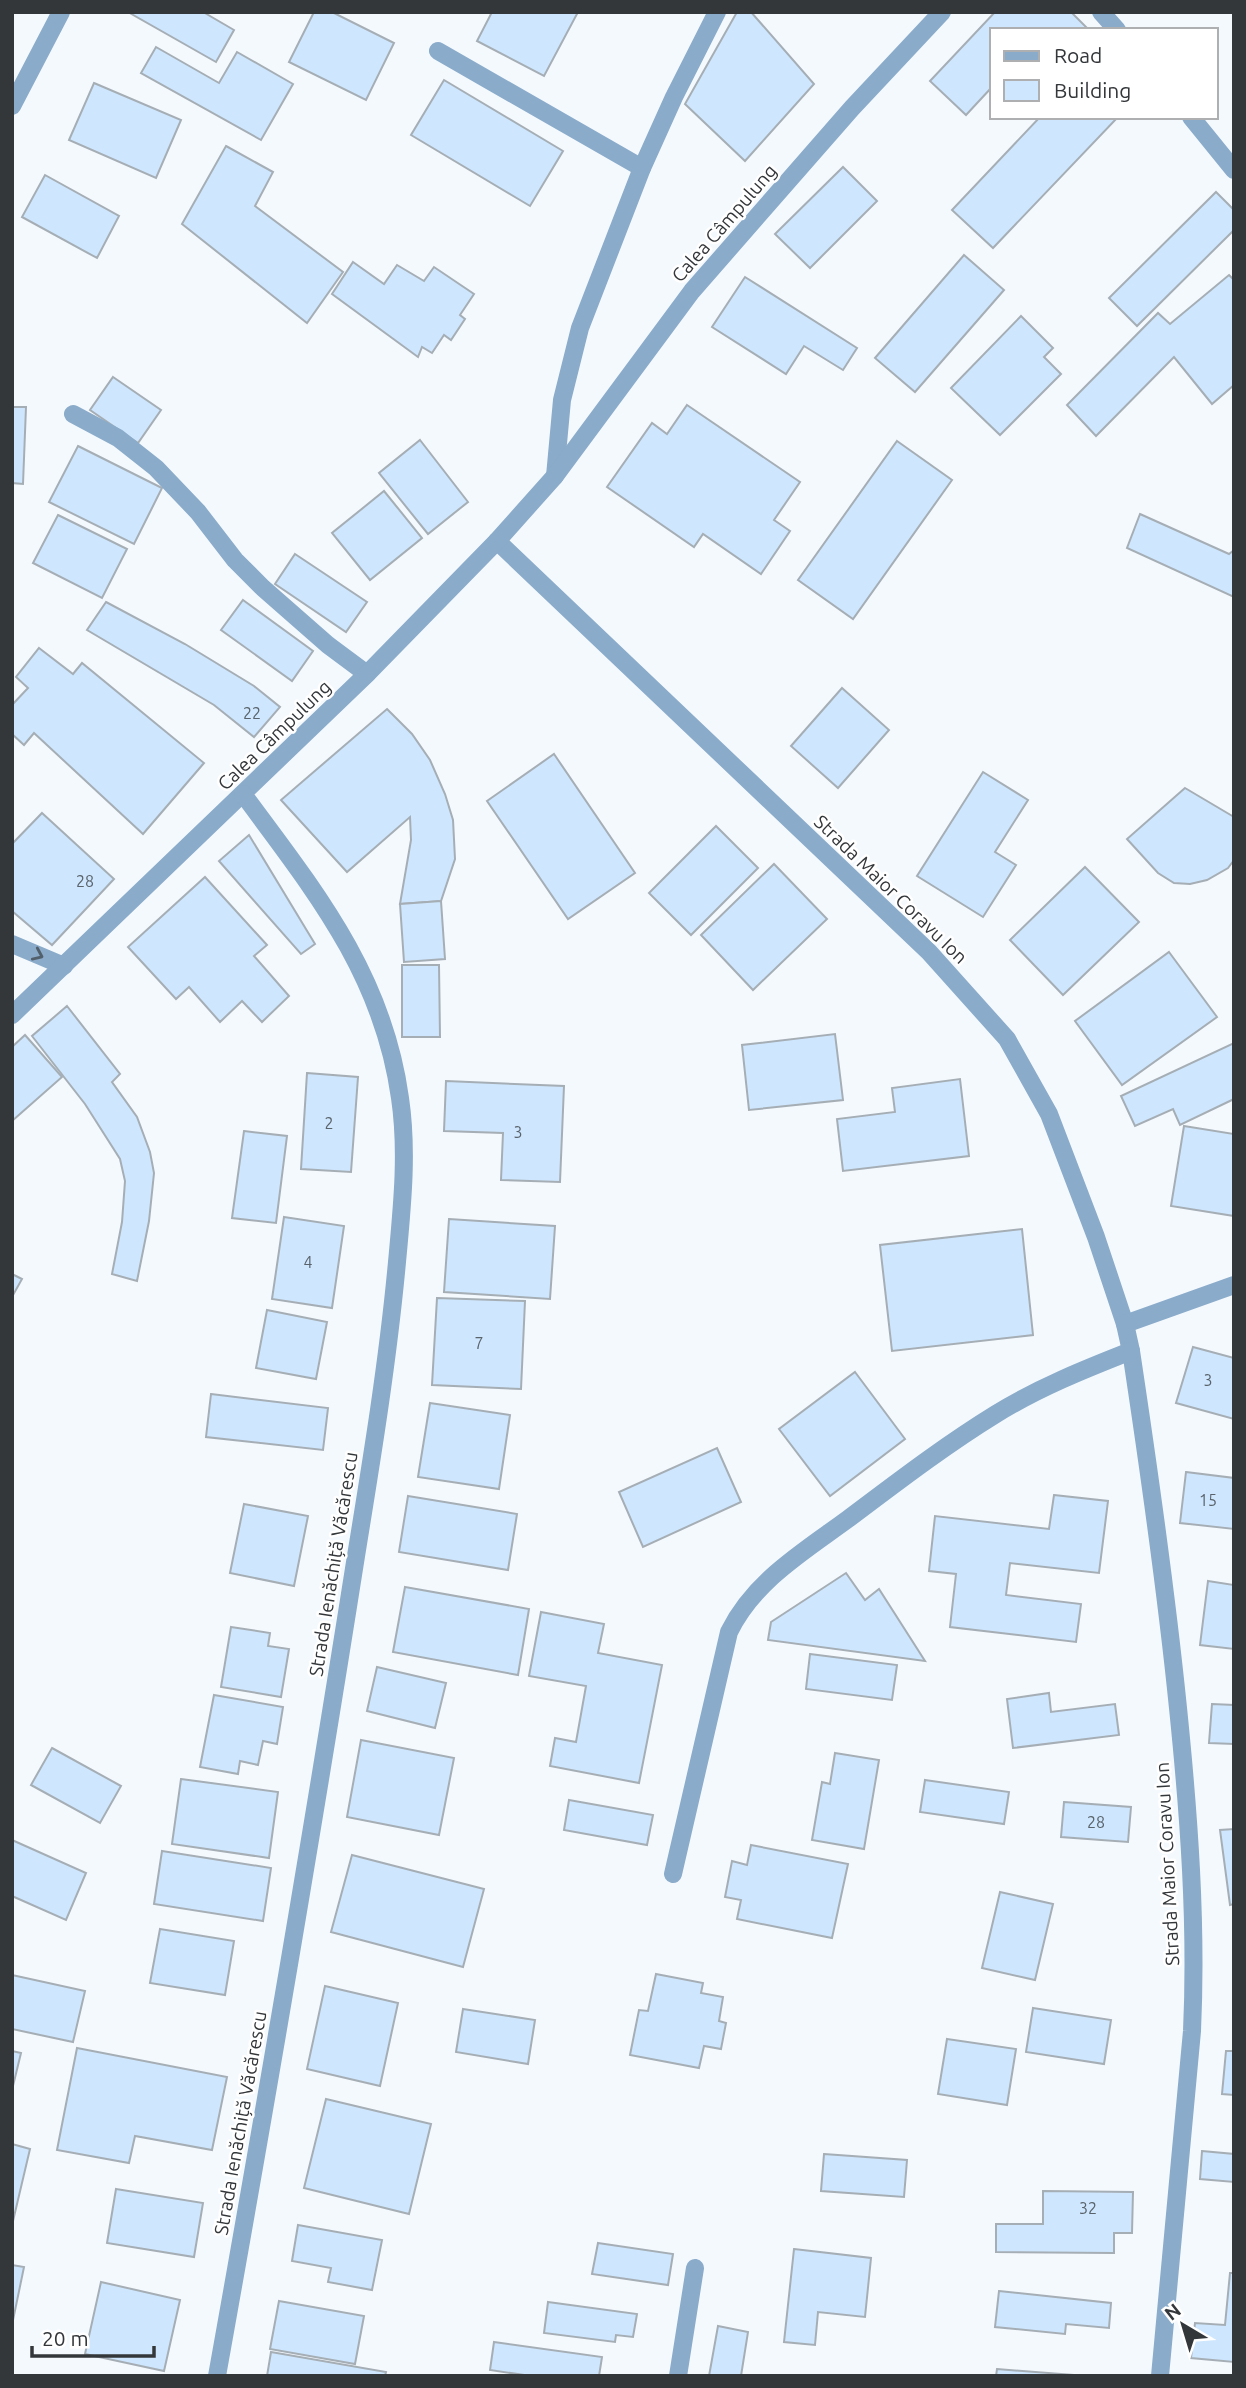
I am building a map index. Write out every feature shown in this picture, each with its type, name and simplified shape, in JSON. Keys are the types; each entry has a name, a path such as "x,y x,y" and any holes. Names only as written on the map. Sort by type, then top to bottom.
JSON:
{"street":[{"path":"12,106 61,12"},
{"path":"555,476 562,400 580,328 642,168 717,12"},
{"name":"Calea Câmpulung","path":"12,1015 367,674 497,541 555,476 692,291 852,108 942,12"},
{"path":"1101,12 1115,28"},
{"path":"438,51 642,168"},
{"path":"1193,119 1234,170"},
{"path":"73,414 118,438 156,468 198,512 235,560 263,588 328,645 367,674"},
{"name":"Strada Maior Coravu Ion","path":"497,541 929,952 1007,1039 1049,1114 1096,1237 1125,1324 1131,1351 1166,1587 1183,1760 1193,1927 1192,2031 1160,2376"},
{"name":"Strada Ienăchiță Văcărescu","path":"217,2376 330,1721 385,1375 404,1175 400,1097 379,1013 331,914 243,794"},
{"path":"12,944 64,967"},
{"path":"1125,1324 1234,1284"},
{"path":"673,1874 729,1632 737,1614 752,1595 797,1557 997,1413 1061,1379 1131,1351"},
{"path":"678,2376 695,2268"}],"building":[{"path":"128,12 203,12 234,30 216,62"},
{"path":"314,12 332,12 394,43 366,100 289,62"},
{"path":"492,12 578,12 544,76 477,41"},
{"path":"737,12 751,12 814,84 745,161 685,104"},
{"path":"995,12 1071,12 1087,28 990,28 990,89 966,115 930,81"},
{"path":"156,47 219,83 237,52 293,84 261,140 141,73"},
{"path":"444,80 563,151 530,206 411,135"},
{"path":"94,83 181,120 156,178 69,140"},
{"path":"1038,119 1116,119 993,248 952,210"},
{"path":"226,146 273,172 255,206 343,272 307,323 182,224"},
{"path":"843,167 877,201 810,268 775,234"},
{"path":"45,175 119,216 97,258 22,217"},
{"path":"1216,192 1234,210 1234,230 1137,326 1109,298"},
{"path":"964,255 1004,290 915,392 875,358"},
{"path":"353,262 384,284 397,265 424,281 434,267 474,294 460,315 465,319 451,340 444,335 432,353 422,347 418,357 332,294"},
{"path":"1229,275 1234,280 1234,385 1212,404 1174,357 1096,436 1067,405 1158,313 1170,324"},
{"path":"745,277 857,348 843,370 804,346 786,374 712,327"},
{"path":"1021,316 1053,348 1044,357 1061,374 1000,435 951,388"},
{"path":"113,377 161,410 138,443 90,410"},
{"path":"687,405 800,482 774,520 790,531 761,574 703,534 694,547 607,487 652,423 667,434"},
{"path":"12,407 26,407 23,484 12,483"},
{"path":"420,440 468,502 428,534 379,473"},
{"path":"897,441 952,480 853,619 798,580"},
{"path":"78,446 162,488 134,544 49,502"},
{"path":"384,491 422,538 370,580 332,533"},
{"path":"1140,514 1229,554 1234,550 1234,597 1127,548"},
{"path":"58,515 127,549 102,598 33,563"},
{"path":"295,554 367,602 346,632 275,584"},
{"path":"243,600 313,651 292,681 221,630"},
{"path":"106,602 185,644 254,686 280,707 254,737 214,705 87,630"},
{"path":"39,648 73,674 82,663 204,763 143,834 34,733 24,745 12,734 12,705 28,688 16,677"},
{"path":"842,688 889,730 838,788 791,746"},
{"path":"387,709 412,734 430,760 453,820 455,859 441,901 400,904 411,840 410,817 347,872 281,800"},
{"path":"554,754 635,873 568,919 487,801"},
{"path":"983,772 1028,800 995,852 1016,865 983,917 917,876"},
{"path":"1185,788 1234,817 1234,860 1228,868 1207,880 1190,884 1174,883 1158,873 1127,839"},
{"path":"42,813 114,879 52,945 12,911 12,844"},
{"path":"716,826 758,868 691,935 649,893"},
{"path":"249,835 315,944 301,954 219,861"},
{"path":"774,864 827,919 753,990 701,935"},
{"path":"1085,867 1139,922 1063,995 1010,940"},
{"path":"205,877 267,945 254,956 289,996 262,1022 242,1001 220,1022 189,987 176,999 128,947"},
{"path":"441,901 445,959 404,962 400,904"},
{"path":"1169,952 1217,1017 1122,1085 1075,1021"},
{"path":"402,965 439,965 440,1037 402,1037"},
{"path":"67,1006 120,1074 112,1082 137,1117 150,1152 154,1173 149,1221 137,1281 112,1274 122,1222 125,1181 120,1159 85,1104 32,1036"},
{"path":"835,1034 843,1100 749,1110 742,1045"},
{"path":"25,1035 62,1077 12,1121 12,1047"},
{"path":"1234,1043 1234,1099 1180,1125 1173,1109 1135,1126 1121,1096"},
{"path":"307,1073 358,1077 351,1172 301,1169"},
{"path":"960,1079 969,1156 843,1171 837,1119 895,1112 892,1088"},
{"path":"446,1081 564,1086 560,1182 501,1180 503,1133 444,1131"},
{"path":"1184,1126 1234,1134 1234,1216 1171,1206"},
{"path":"244,1131 287,1136 276,1223 232,1218"},
{"path":"284,1217 344,1226 332,1308 272,1299"},
{"path":"449,1219 555,1226 550,1299 444,1292"},
{"path":"1022,1229 1033,1335 892,1351 880,1245"},
{"path":"12,1274 22,1279 12,1297"},
{"path":"437,1298 525,1301 521,1389 432,1385"},
{"path":"267,1310 327,1322 316,1379 256,1368"},
{"path":"1193,1347 1234,1358 1234,1419 1176,1403"},
{"path":"855,1372 905,1439 830,1496 779,1429"},
{"path":"211,1394 328,1408 323,1450 206,1437"},
{"path":"430,1403 510,1415 499,1489 418,1477"},
{"path":"717,1448 741,1502 643,1547 619,1492"},
{"path":"1186,1472 1234,1478 1234,1529 1180,1523"},
{"path":"1054,1495 1108,1501 1099,1573 1010,1563 1006,1595 1081,1604 1076,1642 950,1627 956,1574 929,1571 935,1516 1049,1529"},
{"path":"408,1496 517,1514 508,1570 399,1552"},
{"path":"244,1504 308,1516 294,1586 230,1573"},
{"path":"846,1573 865,1600 879,1589 925,1661 768,1640 771,1622"},
{"path":"1208,1581 1234,1585 1234,1649 1200,1645"},
{"path":"405,1587 529,1609 518,1675 393,1652"},
{"path":"541,1612 604,1624 598,1653 662,1665 639,1783 550,1766 555,1738 576,1742 586,1686 529,1676"},
{"path":"231,1627 270,1633 268,1646 289,1649 281,1697 221,1687"},
{"path":"810,1654 897,1665 892,1700 806,1689"},
{"path":"377,1667 446,1683 435,1728 367,1711"},
{"path":"1049,1693 1051,1712 1115,1704 1119,1735 1013,1748 1007,1699"},
{"path":"214,1695 283,1707 277,1744 263,1741 258,1765 240,1761 238,1774 200,1767"},
{"path":"1212,1704 1234,1705 1234,1744 1209,1743"},
{"path":"361,1740 454,1758 439,1835 347,1817"},
{"path":"52,1748 121,1786 100,1823 31,1785"},
{"path":"835,1753 879,1760 864,1849 812,1840 822,1782 830,1784"},
{"path":"181,1779 278,1792 269,1858 172,1844"},
{"path":"925,1780 1009,1792 1004,1824 920,1812"},
{"path":"569,1800 653,1815 647,1845 564,1830"},
{"path":"1064,1802 1131,1807 1128,1842 1061,1837"},
{"path":"1234,1829 1234,1904 1230,1905 1220,1830"},
{"path":"12,1840 86,1873 66,1920 12,1896"},
{"path":"751,1845 848,1864 832,1938 737,1919 741,1900 725,1897 732,1861 747,1865"},
{"path":"162,1851 271,1868 263,1921 154,1904"},
{"path":"352,1855 484,1889 463,1967 331,1932"},
{"path":"1000,1892 1053,1904 1035,1980 982,1968"},
{"path":"160,1929 234,1941 225,1995 150,1983"},
{"path":"656,1974 703,1983 701,1993 723,1997 719,2021 726,2023 721,2049 704,2046 699,2068 630,2055 639,2010 648,2011"},
{"path":"12,1975 85,1991 73,2042 12,2029"},
{"path":"325,1986 398,2003 380,2086 307,2069"},
{"path":"1033,2008 1111,2020 1104,2064 1026,2052"},
{"path":"463,2009 535,2020 528,2064 456,2052"},
{"path":"947,2039 1016,2049 1007,2105 938,2094"},
{"path":"77,2048 227,2077 212,2150 135,2136 129,2163 57,2150"},
{"path":"12,2051 21,2053 12,2090"},
{"path":"1226,2051 1234,2051 1234,2095 1222,2094"},
{"path":"326,2099 431,2124 409,2214 304,2188"},
{"path":"12,2144 30,2149 13,2221 12,2220"},
{"path":"1202,2151 1234,2154 1234,2182 1200,2179"},
{"path":"824,2154 907,2160 904,2197 821,2191"},
{"path":"116,2189 203,2203 194,2257 107,2243"},
{"path":"1043,2191 1133,2192 1132,2233 1114,2233 1114,2253 996,2252 996,2224 1043,2224"},
{"path":"298,2225 382,2240 372,2290 328,2282 331,2268 292,2261"},
{"path":"598,2243 673,2254 668,2285 592,2274"},
{"path":"794,2249 871,2258 865,2317 818,2312 815,2345 784,2342"},
{"path":"12,2265 24,2267 12,2325"},
{"path":"1230,2273 1234,2273 1234,2362 1191,2358 1195,2323 1225,2325"},
{"path":"101,2282 180,2300 164,2371 85,2354"},
{"path":"999,2291 1111,2303 1109,2328 1066,2324 1065,2334 995,2327"},
{"path":"279,2301 364,2316 355,2364 270,2349"},
{"path":"548,2302 637,2314 633,2337 616,2335 615,2342 544,2333"},
{"path":"718,2326 748,2332 741,2376 709,2376"},
{"path":"494,2342 602,2357 599,2376 531,2376 490,2370"},
{"path":"271,2352 386,2372 385,2376 267,2376"},
{"path":"997,2369 1087,2376 996,2376"}]}
